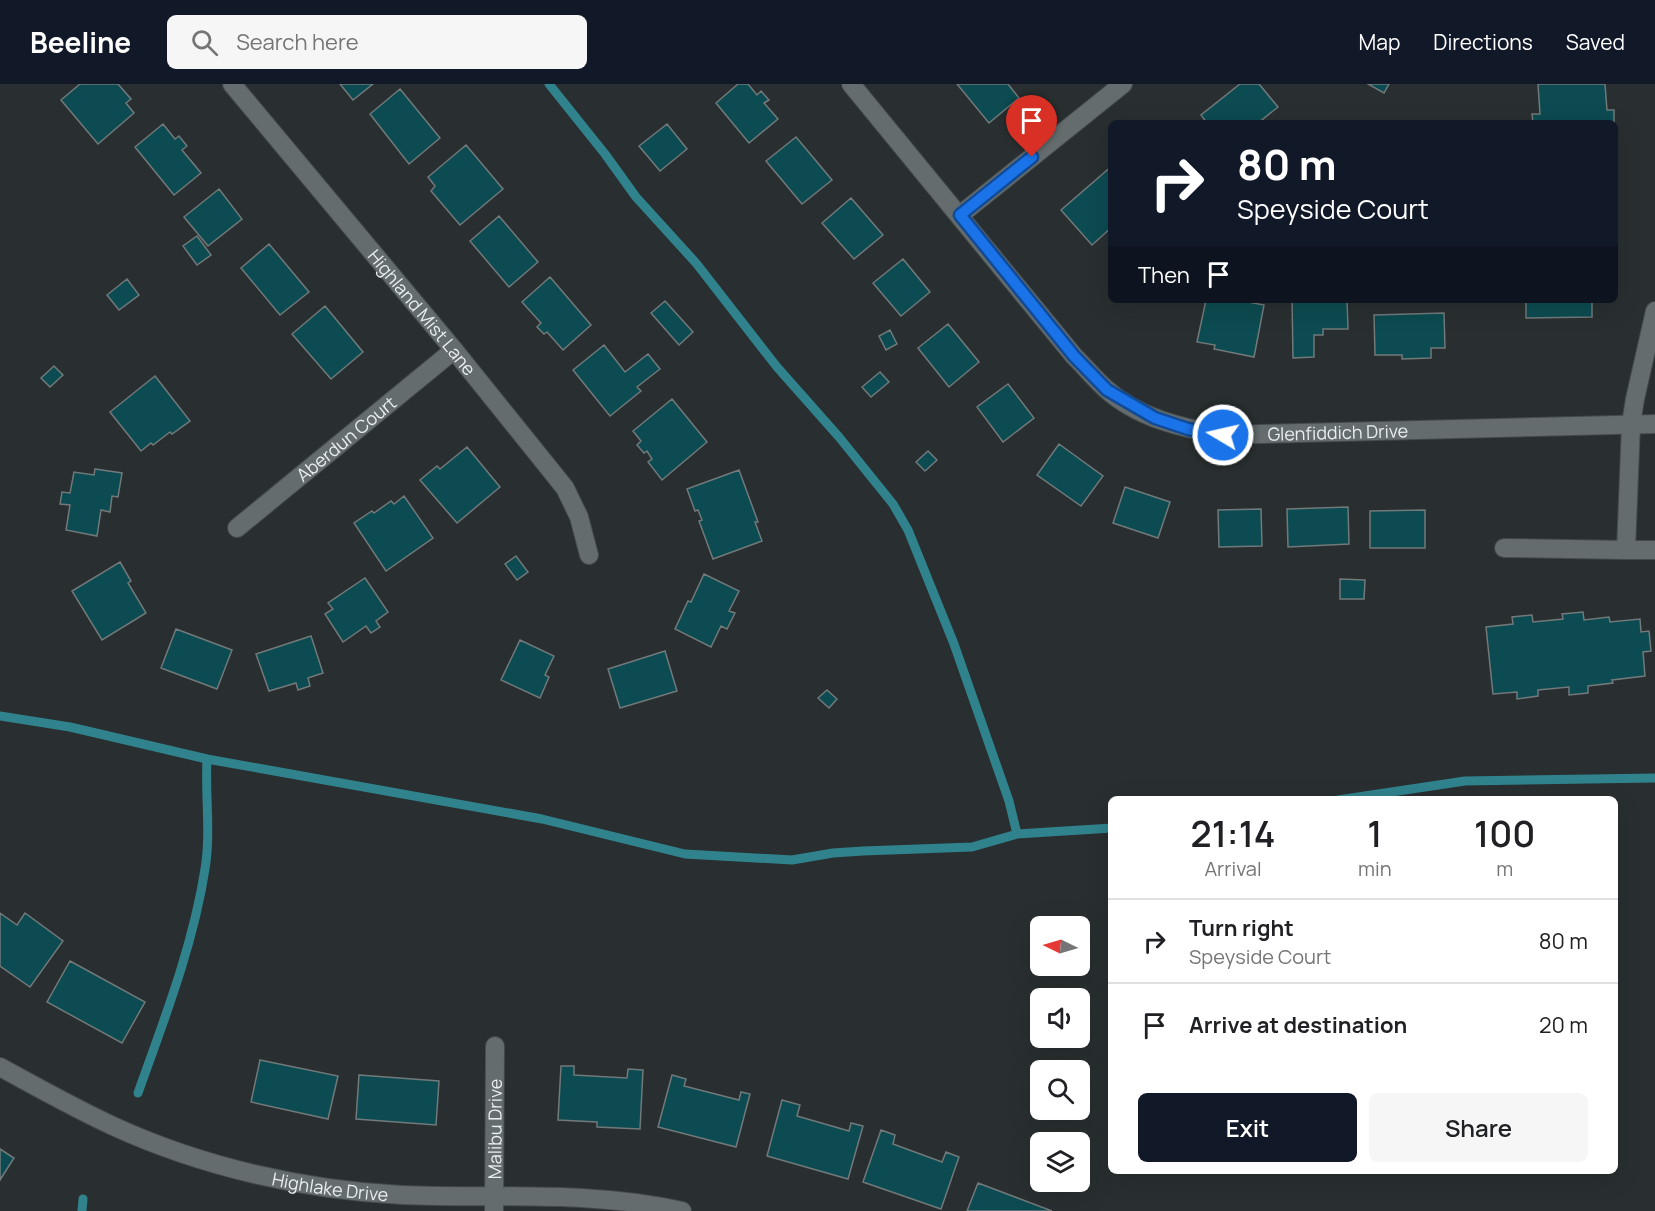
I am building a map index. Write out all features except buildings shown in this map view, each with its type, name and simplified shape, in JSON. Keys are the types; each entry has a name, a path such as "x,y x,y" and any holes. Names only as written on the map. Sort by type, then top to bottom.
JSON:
{"street":[{"name":"Highland Mist Lane","path":"232,84 454,350 565,488 579,518 589,555"},
{"name":"Glenfiddich Drive","path":"851,84 1074,356 1107,390 1155,418 1188,429 1223,435 1655,424"},
{"path":"960,215 1124,84"},
{"path":"1626,550 1631,424 1655,311"},
{"name":"Aberdun Court","path":"237,528 454,350"},
{"path":"1504,548 1655,550"},
{"name":"Malibu Drive","path":"494,1203 495,1046"},
{"name":"Highlake Drive","path":"0,1068 114,1127 180,1152 236,1169 296,1183 494,1203 548,1196 620,1201 682,1211"}],"waterway":[{"path":"549,84 636,197 696,263 777,367 839,437 893,504 908,530 954,644 1009,801 1017,834"},
{"path":"0,716 70,727 207,759 542,819 685,854 792,860 833,853 972,847 1017,834 1108,828"},
{"path":"138,1093 177,982 200,898 208,842 207,759"},
{"path":"1365,796 1465,781 1655,778"},
{"path":"82,1211 83,1199"}],"route":[{"path":"1032,157 960,215 1074,356 1107,390 1129,405 1155,418 1188,429 1223,435"}]}
